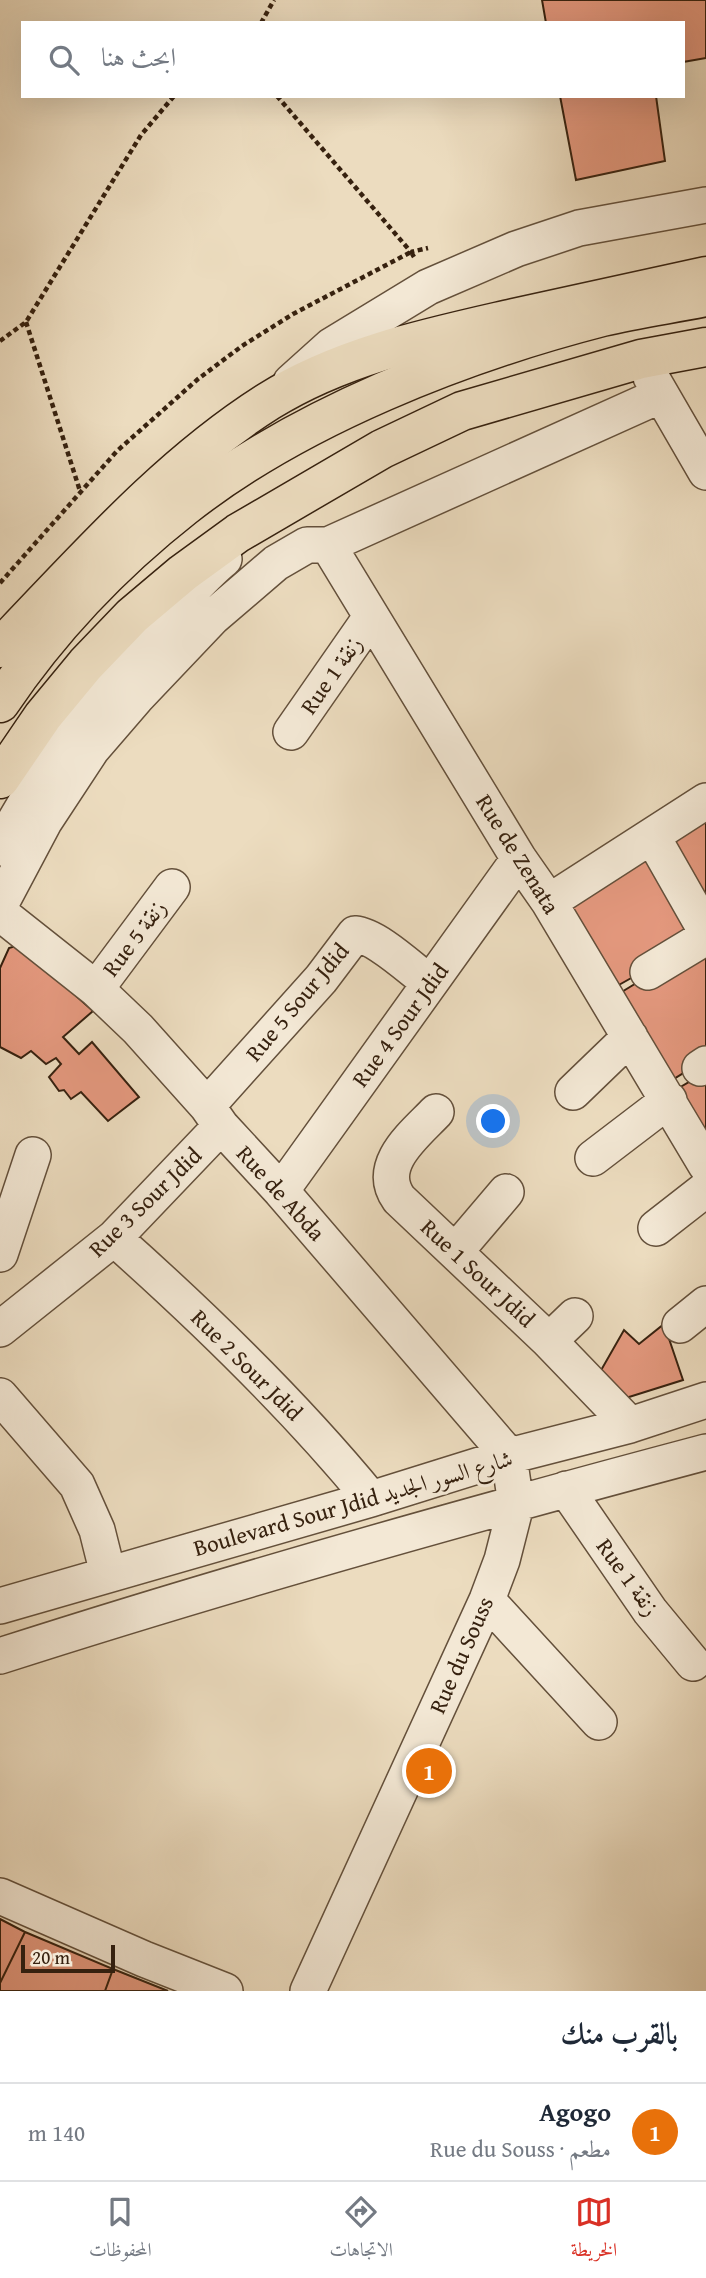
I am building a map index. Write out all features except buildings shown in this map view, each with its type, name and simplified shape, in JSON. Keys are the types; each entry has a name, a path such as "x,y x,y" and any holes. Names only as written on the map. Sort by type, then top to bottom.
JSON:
{"main road":[{"path":"0,648 169,477 218,435 271,400 329,371 440,334 706,276"},
{"path":"0,703 57,630 119,562 186,506 258,457 334,416 449,365 516,342 604,317 706,297"},
{"path":"0,779 43,716 86,664 132,616 216,549 295,499 382,449 462,411 641,359 706,346"},
{"path":"57,630 76,570"}],"street":[{"path":"271,400 331,346 428,287 516,249 579,228 706,205"},
{"path":"641,359 706,472"},
{"path":"0,905 44,822 92,749 213,617 276,563 307,545 328,545 661,395"},
{"path":"0,848 28,797 84,714 148,635 218,564 295,499"},
{"name":"Rue de Zenata","path":"328,545 519,859 549,902 706,1165"},
{"name":"Rue 1 زنقة","path":"291,732 309,682 371,617"},
{"path":"549,902 706,801"},
{"path":"652,836 706,931"},
{"name":"Rue 4 Sour Jdid","path":"281,1191 519,859"},
{"name":"Rue 5 زنقة","path":"96,989 172,887"},
{"name":"Rue de Abda","path":"0,913 96,989 138,1029 509,1456"},
{"name":"Rue 5 Sour Jdid","path":"214,1116 355,934 363,935 394,977 430,983"},
{"path":"648,972 706,937"},
{"path":"573,1091 630,1037"},
{"path":"593,1158 669,1100"},
{"name":"Rue 1 Sour Jdid","path":"436,1112 394,1160 391,1188 399,1199 550,1341 630,1425"},
{"name":"Rue 3 Sour Jdid","path":"0,1329 114,1238 214,1116"},
{"path":"0,1254 33,1155"},
{"path":"656,1228 706,1189"},
{"path":"455,1252 506,1192"},
{"name":"Rue 2 Sour Jdid","path":"114,1238 169,1287 328,1446 371,1499"},
{"path":"550,1341 575,1316"},
{"path":"0,1396 77,1485 97,1530 108,1574"},
{"name":"Boulevard Sour Jdid شارع السور الجديد","path":"0,1606 371,1499 509,1456 630,1425 706,1400"},
{"name":"Boulevard Sour Jdid شارع السور الجديد","path":"0,1656 310,1561 706,1452"},
{"path":"509,1456 516,1505"},
{"name":"Rue 1 زنقة","path":"566,1489 650,1611 693,1663"},
{"name":"Rue du Souss","path":"308,1991 487,1600 502,1560 516,1505"},
{"path":"487,1600 599,1722"},
{"path":"0,1896 225,1991"}],"path":[{"path":"262,21 274,0"},
{"path":"0,341 26,321 141,135 172,98"},
{"path":"279,98 411,252 428,287"},
{"path":"0,583 117,451 198,379 242,346 293,314 411,252"},
{"path":"26,321 80,491"}],"place":[{"name":"Agogo","path":"429,1771"}]}
